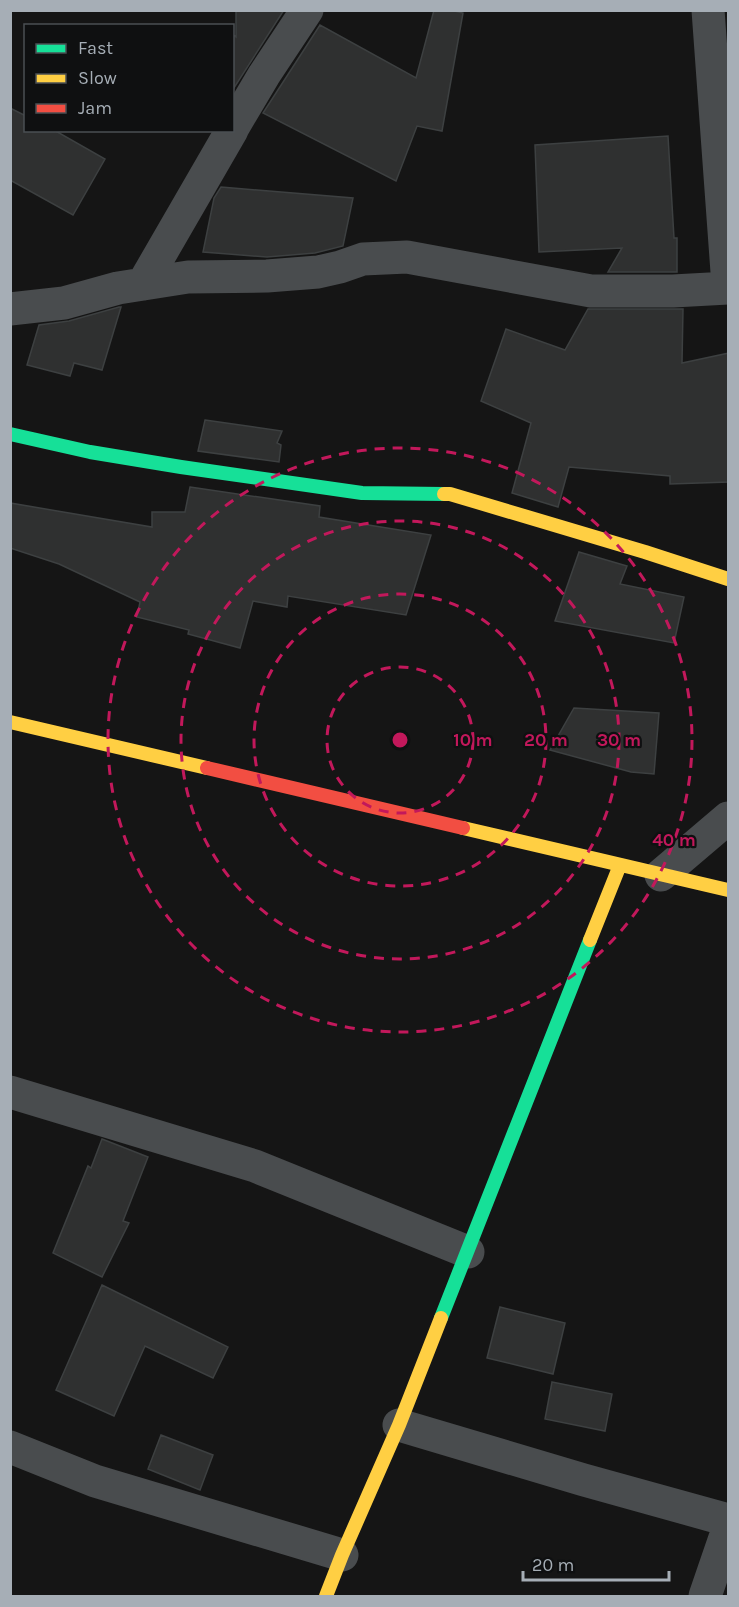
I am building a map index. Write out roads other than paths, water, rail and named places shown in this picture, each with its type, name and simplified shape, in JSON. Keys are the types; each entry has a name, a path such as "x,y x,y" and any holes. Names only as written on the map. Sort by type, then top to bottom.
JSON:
{"street":[{"path":"234,127 264,75 308,10"},
{"path":"708,10 726,263 729,275"},
{"path":"143,284 231,132"},
{"path":"10,309 64,303 117,288 188,277 267,276 318,272 363,259 407,257 591,291 729,288"},
{"path":"10,434 90,452 362,493 450,494 729,579"},
{"path":"10,722 729,890"},
{"path":"662,875 729,818"},
{"path":"327,1596 342,1555 399,1425 620,865"},
{"path":"10,1092 255,1166 468,1252"},
{"path":"399,1425 729,1520"},
{"path":"10,1447 94,1481 342,1555"},
{"path":"705,1596 729,1529"}]}
